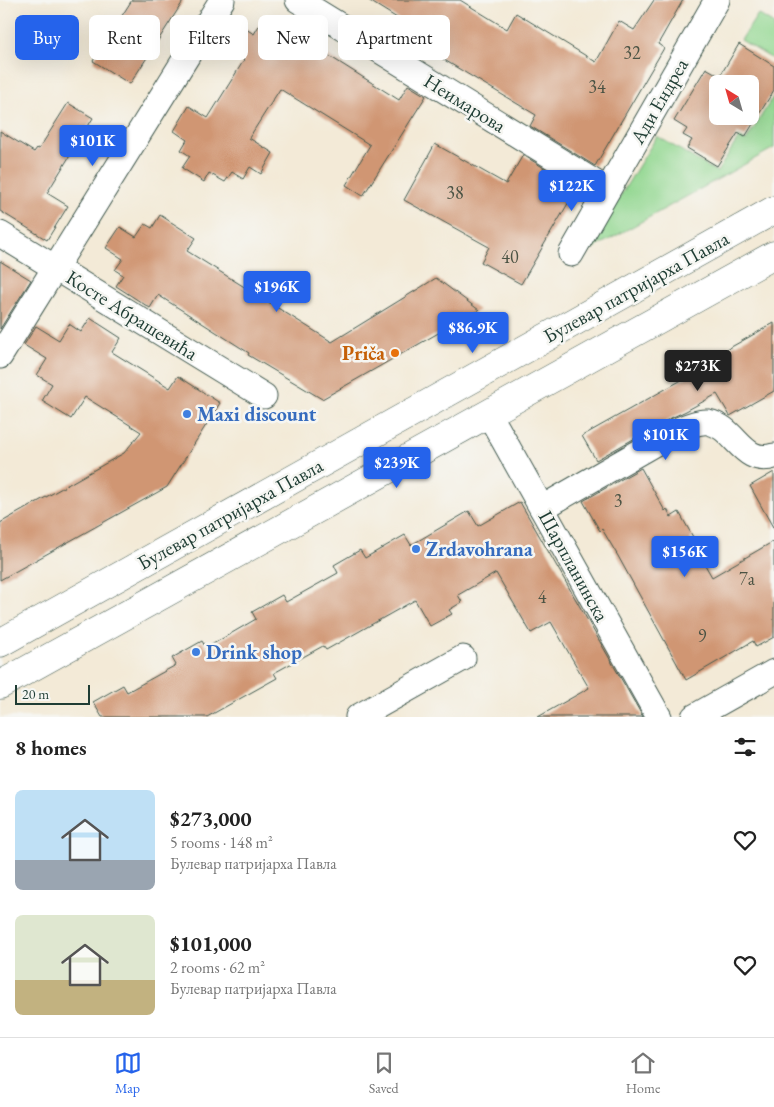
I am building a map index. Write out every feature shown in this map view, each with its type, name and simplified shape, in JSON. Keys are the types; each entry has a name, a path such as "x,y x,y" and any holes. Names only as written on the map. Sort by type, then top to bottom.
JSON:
{"main road":[{"name":"Булевар патријарха Павла","path":"0,643 774,210"},
{"name":"Булевар патријарха Павла","path":"0,685 774,256"}],"street":[{"path":"0,356 222,0"},
{"name":"Неимарова","path":"298,0 607,190"},
{"name":"Ади Ендреа","path":"571,254 717,0"},
{"name":"Косте Абрашевића","path":"0,234 264,396"},
{"name":"Шарпланинска","path":"489,414 659,717"},
{"path":"542,508 678,430 692,425 706,422 721,426 747,453 764,459 774,456"},
{"path":"358,717 463,658"},
{"path":"694,717 774,672"}],"green space":[{"path":"758,14 774,24 774,60 741,40"},
{"path":"774,95 774,148 585,253 657,136 717,172 739,137 746,141 756,125 759,125 759,120"}],"building":[{"path":"132,0 184,0 174,15 170,15 170,22 160,37 160,15 122,15"},
{"path":"368,0 460,0 507,29 516,13 596,62 619,21 634,30 654,0 683,0 658,44 664,48 595,166 530,126 536,115 444,60 450,60 450,15 392,15"},
{"path":"258,27 258,60 328,60 328,55 399,100 408,85 426,96 363,196 346,185 370,145 280,89 249,138 273,153 261,174 250,167 243,179 232,172 225,182 209,173 204,182 182,168 190,156 181,150 187,140 174,131 189,106 208,118 244,60 248,60 248,30 254,34"},
{"path":"739,44 774,66 774,90 759,114 759,75 721,75"},
{"path":"94,60 145,60 130,84"},
{"path":"706,68 718,75 709,75 709,125 752,125 745,137 738,133 717,166 687,148 692,140 683,135 687,129 674,121"},
{"path":"68,103 93,118 47,193 68,206 47,240 0,211 0,131 34,152 37,148 39,149"},
{"path":"435,144 506,184 523,155 577,188 521,284 481,262 489,247 404,200"},
{"path":"160,215 196,238 187,251 332,342 436,278 479,310 322,399 248,355 249,353 158,295 150,308 116,286 123,275 115,270 123,259 106,248 120,227 136,237 145,224 152,228"},
{"path":"0,261 31,280 0,329"},
{"path":"90,318 121,338 112,352 170,388 178,376 220,403 167,487 0,580 0,523 124,453 141,432 85,397 71,419 42,401 52,384 37,375 47,359 24,345 36,326 59,340 69,324 81,332"},
{"path":"774,323 774,391 730,416 717,394 596,460 582,436 703,368 701,364"},
{"path":"641,468 665,511 667,509 671,517 679,512 693,537 690,539 712,577 774,541 774,637 756,647 753,641 686,680 618,556 602,529 600,531 583,501"},
{"path":"774,472 774,529 750,486"},
{"path":"520,502 643,717 538,717 589,688 551,622 531,633 496,573 458,595 462,602 449,610 452,614 430,626 415,600 326,650 323,646 274,673 277,678 207,717 102,717 93,702 123,685 127,692 176,665 172,658 202,641 206,648 256,619 252,612 282,595 286,602 338,573 334,565 360,550 365,558 405,535 411,545 469,511 478,526"}],"place":[{"name":"Priča","path":"395,353"},
{"name":"Maxi discount","path":"187,414"},
{"name":"Zrdavohrana","path":"416,549"},
{"name":"Drink shop","path":"196,652"}]}
